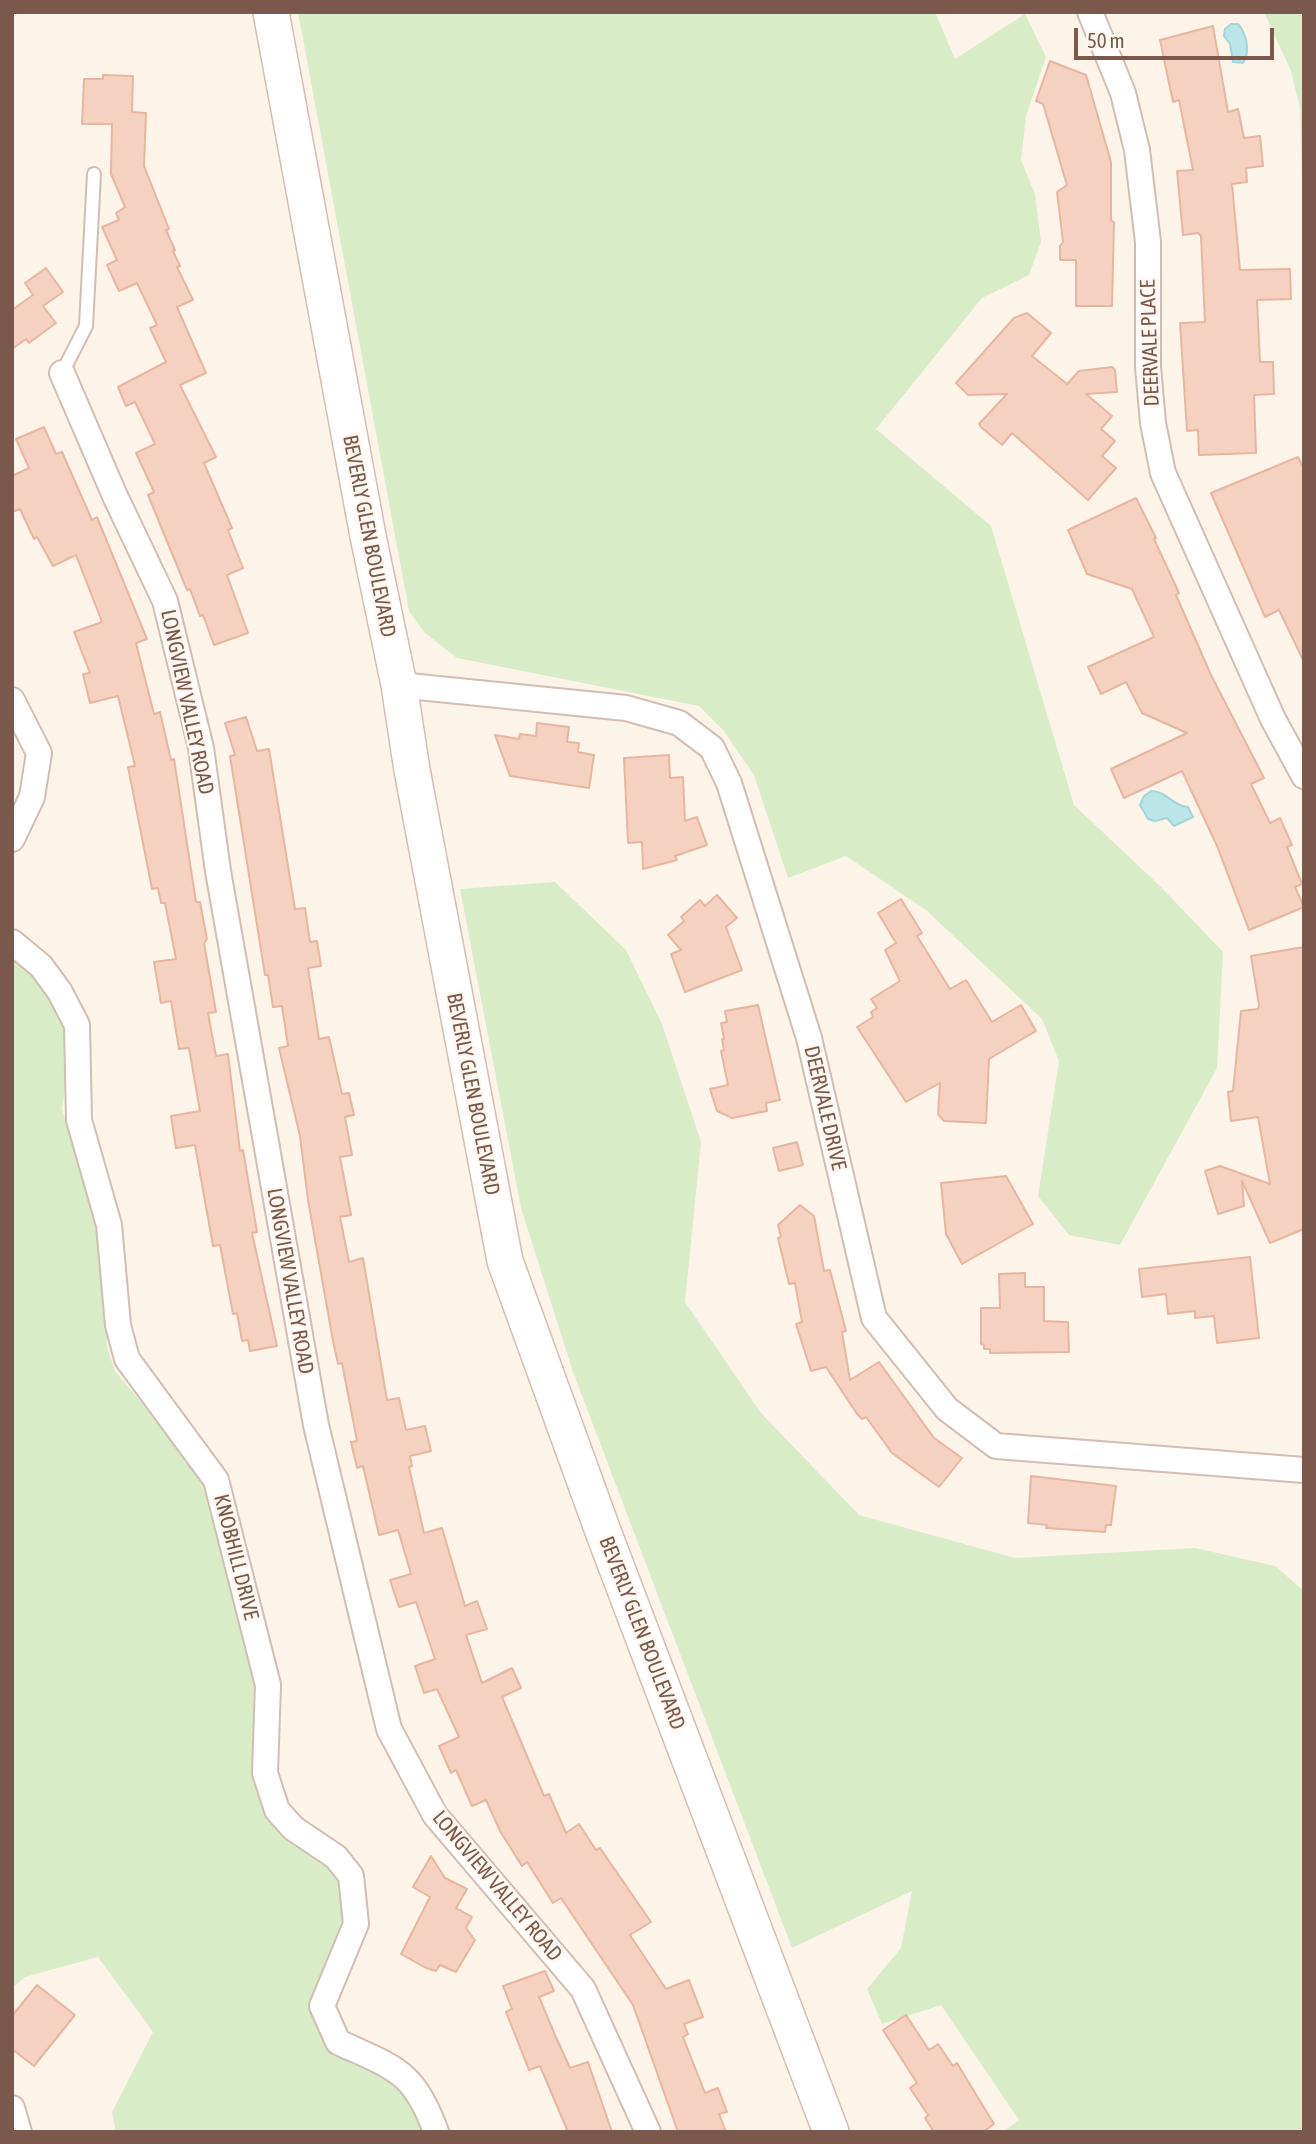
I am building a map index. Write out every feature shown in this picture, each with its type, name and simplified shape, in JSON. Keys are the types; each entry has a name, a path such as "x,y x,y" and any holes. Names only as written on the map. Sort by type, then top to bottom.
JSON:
{"main road":[{"name":"BEVERLY GLEN BOULEVARD","path":"271,12 505,1261 604,1534 831,2132"}],"street":[{"name":"DEERVALE PLACE","path":"1090,12 1123,93 1137,149 1148,242 1147,367 1153,423 1163,473 1273,719 1304,776"},
{"name":"LONGVIEW VALLEY ROAD","path":"62,373 115,496 165,601 201,748 218,871 316,1425 389,1729 435,1815 583,1989 648,2132"},
{"name":"DEERVALE DRIVE","path":"399,685 626,708 679,723 712,748 729,783 809,1038 874,1318 947,1409 996,1446 1304,1470"},
{"path":"12,700 39,754 32,797 12,839"},
{"name":"KNOBHILL DRIVE","path":"12,942 41,966 60,992 77,1025 79,1120 106,1213 114,1256 118,1325 127,1359 216,1480 268,1685 265,1773 277,1810 293,1828 336,1857 351,1876 356,1924 322,2006 338,2042 400,2071 426,2102 436,2132"},
{"path":"12,2108 19,2132"}],"lane":[{"path":"62,373 86,326 94,174"}],"green space":[{"path":"298,12 935,12 955,59 1025,14 1046,57 1026,116 1021,160 1035,194 1041,242 1029,275 982,298 876,429 991,526 1074,805 1160,886 1223,952 1217,1068 1120,1245 1069,1235 1038,1196 1059,1061 1042,1019 926,910 846,856 788,878 754,775 723,730 699,706 457,658 425,633 409,611"},
{"path":"1264,12 1304,12 1304,246 1300,108 1291,71"},
{"path":"555,882 626,950 662,1024 701,1142 685,1302 761,1413 859,1515 1015,1558 1195,1548 1275,1566 1304,1591 1304,2132 1003,2132 1019,2120 941,2005 882,2024 867,1989 901,1948 912,1891 792,1948 573,1372 521,1208 460,889"},
{"path":"12,949 56,1001 65,1029 67,1075 62,1109 101,1231 106,1269 107,1347 115,1371 183,1453 206,1488 260,1693 256,1764 342,1878 347,1929 315,2005 399,2082 429,2132 116,2132 112,2112 153,2032 98,1957 25,1977 12,1988"}],"water":[{"path":"1231,24 1238,24 1245,37 1247,53 1243,63 1233,62 1230,44 1224,36 1225,29"},
{"path":"1151,791 1161,793 1188,807 1193,817 1174,826 1167,818 1155,821 1148,819 1140,805 1144,796"}],"building":[{"path":"1213,26 1228,112 1238,109 1244,138 1260,136 1263,166 1246,168 1247,182 1232,184 1240,270 1290,269 1291,299 1257,300 1260,362 1273,362 1274,394 1254,395 1256,453 1199,455 1198,430 1187,431 1180,323 1205,322 1201,236 1198,233 1183,235 1177,171 1193,170 1179,100 1173,102 1160,40"},
{"path":"1050,61 1086,75 1111,162 1111,220 1114,222 1112,306 1076,306 1076,260 1060,260 1060,246 1063,242 1057,192 1067,185 1043,104 1036,101"},
{"path":"103,75 133,76 132,112 146,113 144,166 169,229 166,230 180,266 177,267 193,300 177,307 206,373 180,385 216,457 204,463 232,528 228,530 243,568 227,575 248,633 214,645 203,615 200,616 190,589 187,590 148,495 154,492 136,453 155,444 135,402 126,406 118,387 166,362 150,328 157,325 137,283 119,291 107,265 117,260 102,227 119,220 116,213 125,207 111,174 112,124 82,124 84,79 103,79"},
{"path":"46,268 63,292 43,306 56,323 29,343 26,339 12,349 12,310 33,295 25,283"},
{"path":"1027,313 1051,333 1032,356 1067,384 1079,371 1112,367 1115,370 1117,392 1086,394 1112,416 1101,429 1115,441 1102,456 1116,468 1088,500 1012,433 1002,445 981,427 979,424 1007,394 968,395 956,383 1014,318"},
{"path":"44,427 56,454 62,452 92,520 97,517 147,639 136,643 154,714 160,712 171,760 174,759 196,902 200,902 207,939 204,943 216,1012 208,1013 216,1056 228,1054 240,1151 243,1150 257,1232 252,1233 277,1346 250,1351 248,1340 242,1341 237,1313 233,1314 220,1245 213,1246 195,1145 176,1148 171,1116 200,1111 189,1048 179,1049 171,1001 161,1003 154,962 176,959 165,903 161,903 158,888 152,889 128,767 135,766 118,696 90,703 83,674 90,673 74,632 102,622 76,555 53,566 37,537 34,539 20,509 12,512 12,476 29,468 16,439"},
{"path":"1298,457 1304,469 1304,662 1279,610 1265,617 1211,493"},
{"path":"1136,498 1156,538 1154,539 1179,593 1176,595 1211,675 1264,778 1251,784 1270,823 1280,818 1292,845 1287,847 1302,884 1295,887 1304,907 1249,930 1217,846 1182,771 1124,798 1111,769 1187,733 1142,713 1126,682 1101,694 1088,667 1154,637 1132,589 1087,574 1068,530"},
{"path":"246,717 257,751 269,749 295,909 305,908 310,942 317,941 321,966 308,968 319,1039 329,1037 342,1094 349,1093 354,1115 345,1117 352,1155 340,1157 351,1215 340,1217 349,1262 363,1258 387,1400 399,1398 406,1430 425,1426 431,1451 410,1456 412,1466 409,1467 424,1533 442,1528 465,1606 477,1601 487,1629 466,1635 482,1683 512,1668 521,1688 502,1697 544,1796 549,1794 566,1833 579,1824 596,1850 600,1848 651,1922 630,1935 666,1989 689,1980 703,2017 684,2024 688,2034 683,2037 705,2093 718,2088 727,2112 719,2114 726,2132 678,2132 633,2005 561,1898 553,1903 527,1862 522,1866 500,1831 486,1800 472,1806 456,1770 451,1773 439,1746 459,1737 437,1689 424,1693 415,1666 435,1659 416,1602 399,1607 390,1580 411,1574 398,1530 379,1535 363,1466 357,1468 351,1442 357,1441 342,1363 338,1364 333,1341 308,1200 300,1136 279,1048 288,1046 282,1006 273,1007 268,975 265,975 230,756 235,755 225,723"},
{"path":"537,723 569,727 567,742 579,743 578,752 594,755 589,788 510,776 495,735 519,739 520,734 536,736"},
{"path":"669,755 670,778 683,777 685,821 697,817 707,845 675,856 677,860 643,869 642,842 628,843 624,758"},
{"path":"717,895 737,918 726,927 742,970 685,992 671,954 681,950 668,935 684,921 681,917 700,900 705,906"},
{"path":"901,899 922,933 917,936 950,989 966,980 992,1022 1021,1005 1036,1031 989,1059 986,1123 944,1121 938,1114 940,1083 906,1102 857,1027 873,1017 871,1012 877,1008 871,999 900,981 885,950 896,943 878,913"},
{"path":"1304,947 1304,1229 1270,1243 1242,1181 1244,1206 1218,1214 1205,1171 1220,1166 1270,1184 1258,1117 1231,1121 1228,1092 1233,1091 1241,1011 1258,1009 1259,1005 1251,956"},
{"path":"758,1005 780,1100 766,1103 767,1111 732,1118 717,1111 710,1089 728,1085 721,1051 724,1050 724,1039 721,1023 727,1022 725,1011"},
{"path":"797,1142 803,1165 779,1171 773,1148"},
{"path":"1006,1176 1033,1224 962,1264 946,1234 941,1183"},
{"path":"800,1205 814,1216 824,1271 830,1270 846,1331 842,1332 850,1380 879,1362 934,1438 962,1458 939,1487 892,1453 866,1417 862,1419 857,1414 826,1367 811,1371 796,1324 802,1322 795,1283 789,1284 778,1238 781,1237 778,1225"},
{"path":"1250,1257 1259,1338 1217,1343 1214,1316 1195,1318 1195,1311 1168,1314 1166,1294 1142,1297 1139,1269"},
{"path":"1025,1273 1025,1287 1044,1287 1044,1321 1068,1322 1069,1352 990,1353 990,1349 984,1349 981,1344 981,1308 1000,1308 999,1274"},
{"path":"1031,1476 1116,1486 1111,1525 1106,1525 1105,1532 1046,1528 1047,1525 1028,1523"},
{"path":"431,1856 445,1878 467,1889 456,1908 472,1917 466,1928 475,1940 456,1972 440,1965 436,1971 426,1968 401,1954 430,1897 413,1887"},
{"path":"545,1971 554,1991 539,1997 570,2068 588,2062 612,2132 568,2132 540,2066 529,2070 506,2012 512,2009 503,1986"},
{"path":"37,1985 75,2015 34,2066 12,2049 12,2016"},
{"path":"906,2015 929,2050 938,2044 953,2066 957,2063 994,2124 983,2132 934,2132 925,2118 928,2115 910,2088 917,2083 883,2030"}]}
